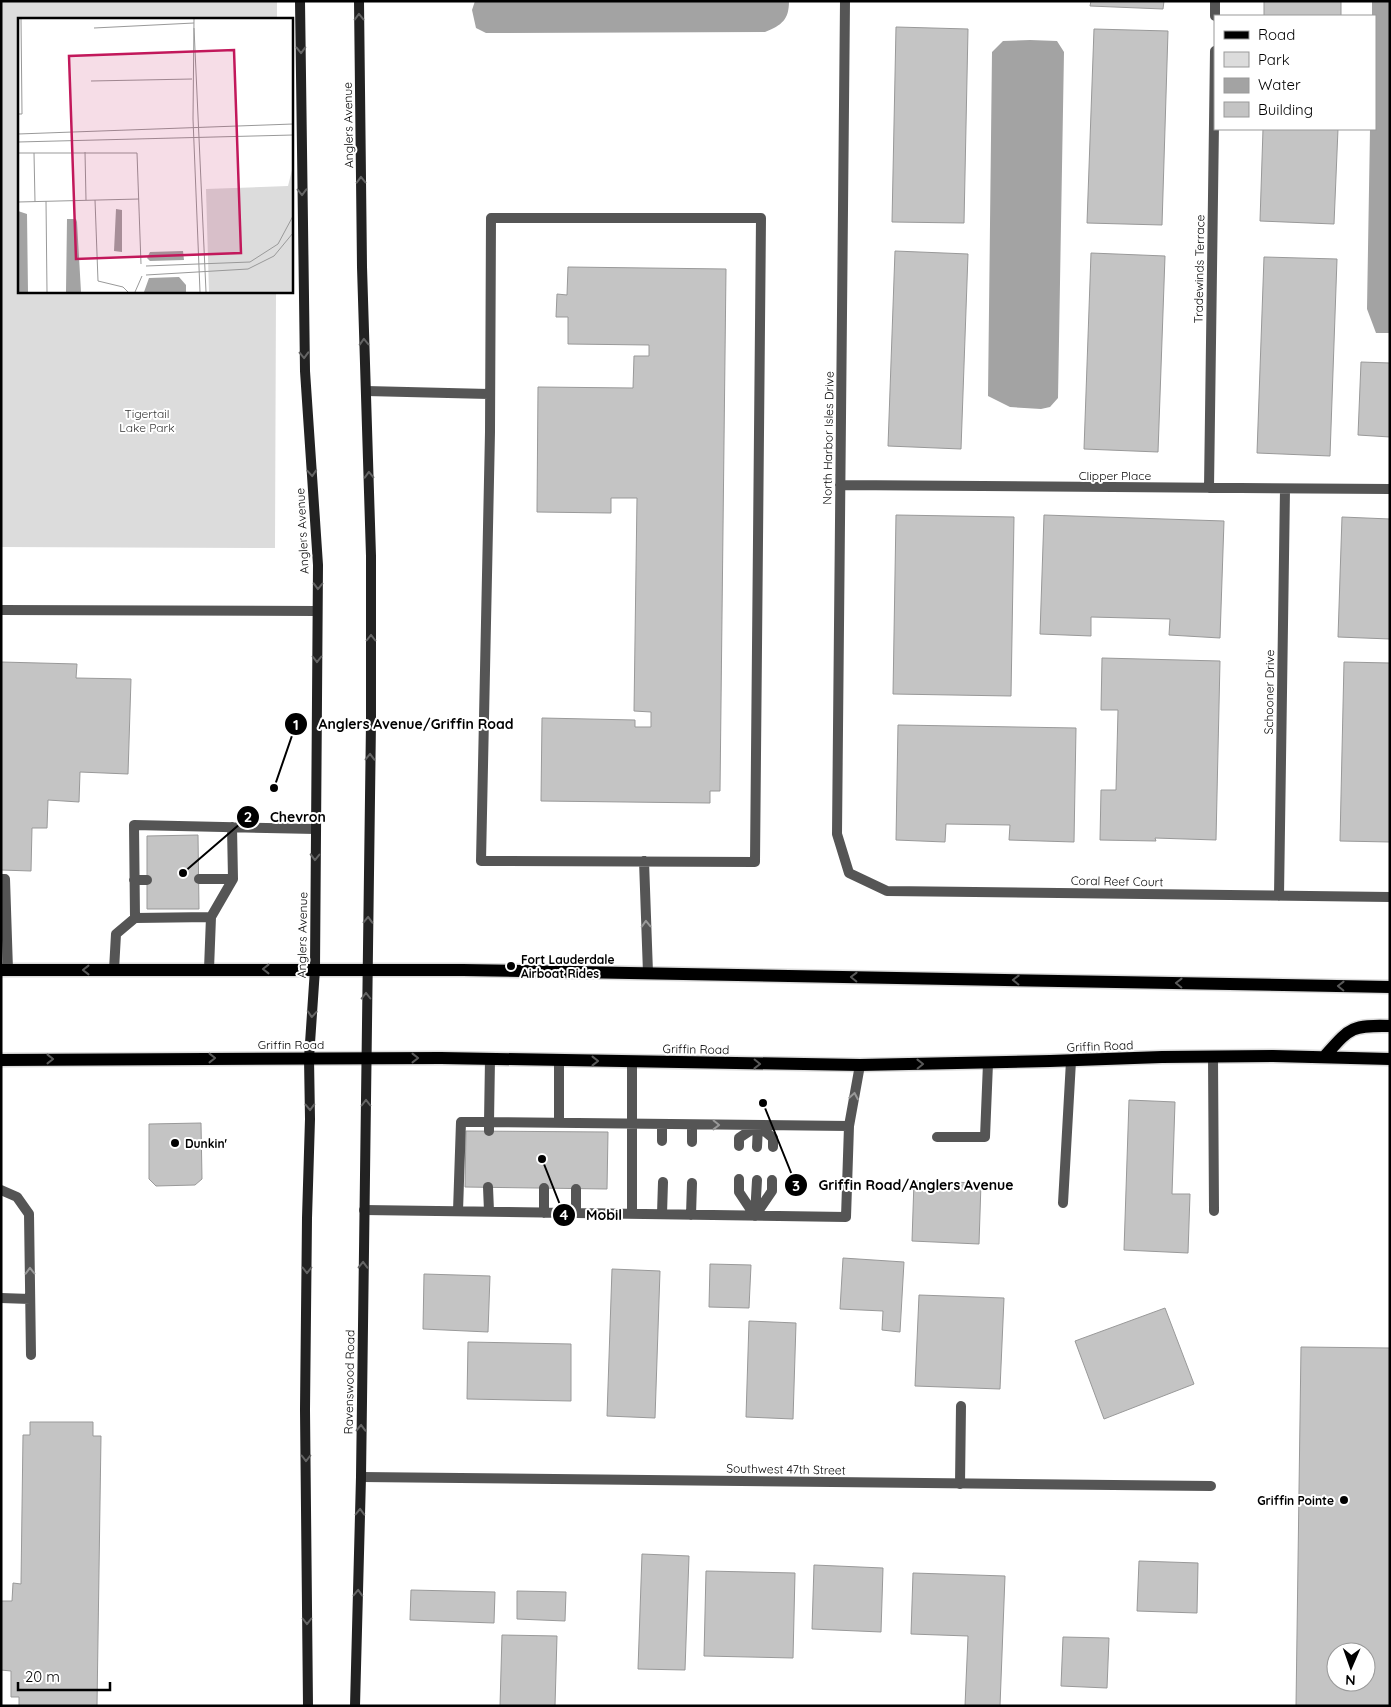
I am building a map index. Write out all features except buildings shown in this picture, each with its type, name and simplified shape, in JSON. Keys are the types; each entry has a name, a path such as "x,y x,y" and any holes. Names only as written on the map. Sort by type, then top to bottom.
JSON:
{"main road":[{"path":"5,970 366,969 648,972 1390,987"},
{"path":"1324,1057 1344,1035 1354,1028 1390,1026"},
{"name":"Griffin Road","path":"1,1060 366,1058 860,1065 1213,1057 1390,1059"}],"street":[{"name":"Anglers Avenue","path":"300,1 303,321 318,565 315,969 308,1058"},
{"name":"Anglers Avenue","path":"359,1 362,266 371,556 371,712 366,1058"},
{"name":"North Harbor Isles Drive","path":"846,1 837,834 849,873"},
{"path":"1215,15 1216,1"},
{"name":"Tradewinds Terrace","path":"1209,488 1214,124"},
{"path":"491,218 761,218 755,862 644,861 481,861 490,394 491,218"},
{"path":"366,391 490,394"},
{"name":"Clipper Place","path":"840,485 1390,489"},
{"name":"Schooner Drive","path":"1279,896 1285,489"},
{"path":"1,610 317,611"},
{"path":"135,918 134,826 316,829"},
{"path":"209,969 211,917 233,879 232,827"},
{"path":"644,861 648,972"},
{"name":"Coral Reef Court","path":"849,873 887,891 1390,897"},
{"path":"1,879 5,879 5,970"},
{"path":"199,879 233,879"},
{"path":"134,880 147,880"},
{"path":"114,970 116,934 135,918 211,917"},
{"path":"1213,1057 1214,1212"},
{"path":"308,1058 310,1120 307,1218 306,1410 308,1706"},
{"name":"Ravenswood Road","path":"355,1706 366,1058"},
{"path":"489,1126 490,1059"},
{"path":"1064,1203 1071,1060"},
{"path":"559,1061 559,1123"},
{"path":"632,1062 632,1214"},
{"path":"937,1137 985,1137 988,1063"},
{"path":"364,1210 846,1217 849,1126 860,1065"},
{"path":"458,1211 461,1122 489,1126 545,1127 559,1123 576,1128 632,1124 849,1126"},
{"path":"662,1125 662,1142"},
{"path":"692,1125 692,1142"},
{"path":"739,1146 739,1138 758,1126"},
{"path":"757,1147 758,1126"},
{"path":"758,1126 773,1138 773,1147"},
{"path":"739,1180 739,1192 755,1216"},
{"path":"755,1216 757,1180"},
{"path":"755,1216 772,1191 772,1180"},
{"path":"662,1214 663,1182"},
{"path":"691,1215 692,1183"},
{"path":"488,1187 489,1211"},
{"path":"544,1188 544,1213"},
{"path":"576,1189 576,1213"},
{"path":"1,1190 17,1197 29,1214 31,1355"},
{"path":"1,1298 30,1299"},
{"path":"960,1484 961,1406"},
{"name":"Southwest 47th Street","path":"360,1477 1211,1486"}],"green space":[{"name":"Tigertail Lake Park","path":"1,1 277,1 277,18 18,18 18,292 276,292 275,548 1,547"}],"water":[{"path":"475,1 789,1 789,8 786,17 780,24 765,32 486,33 476,28 472,10"},
{"path":"1372,1 1390,1 1390,333 1376,333 1367,309 1370,130 1376,130 1376,15 1372,15"},
{"path":"1003,41 1057,41 1064,52 1058,398 1050,407 1041,409 1010,407 988,396 992,52"}],"place":[{"name":"Anglers Avenue/Griffin Road","path":"274,788"},
{"name":"Chevron","path":"183,873"},
{"name":"Fort Lauderdale Airboat Rides","path":"511,966"},
{"name":"Griffin Road/Anglers Avenue","path":"763,1103"},
{"name":"Dunkin'","path":"175,1143"},
{"name":"Mobil","path":"542,1159"},
{"name":"Griffin Pointe","path":"1344,1500"}]}
